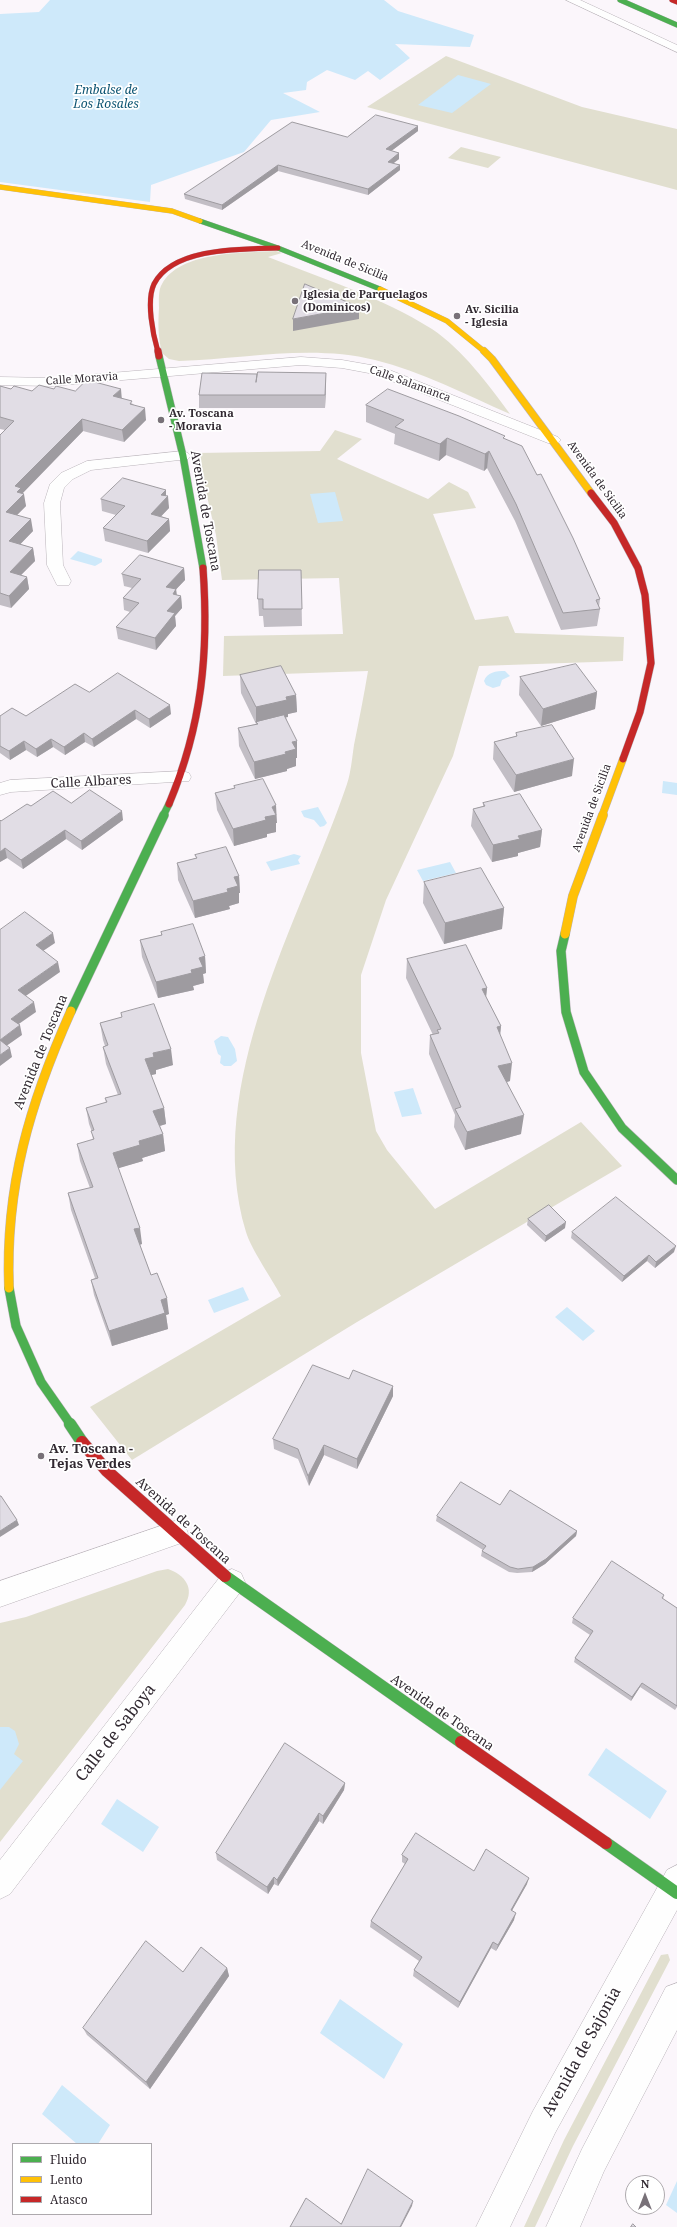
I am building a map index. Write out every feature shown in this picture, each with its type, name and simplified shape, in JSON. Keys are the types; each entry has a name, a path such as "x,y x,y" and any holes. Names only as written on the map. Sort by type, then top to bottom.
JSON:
{"main road":[{"path":"620,0 677,25"},
{"path":"672,0 677,2"},
{"name":"Avenida de Sicilia","path":"0,187 172,211 278,248 392,293 447,321 471,339 492,359 614,523 638,568 645,595 650,663 640,712 573,896 561,951 566,1012 584,1072 622,1128 677,1180"},
{"name":"Avenida de Toscana","path":"278,248 202,255 170,267 154,285 151,329 164,373 183,456 201,552 206,605 206,661 197,716 182,777 68,1018 32,1101 4,1195 5,1267 16,1326 41,1382 76,1436 107,1471 175,1533 232,1582 675,1888"}],"street":[{"path":"571,0 677,49"},
{"name":"Calle Salamanca","path":"164,373 301,361 342,364 377,370 553,440"},
{"name":"Calle Moravia","path":"0,381 51,382 164,373"},
{"path":"63,581 55,565 52,503 56,487 67,476 88,466 183,456"},
{"name":"Calle Albares","path":"0,789 10,786 182,777"},
{"path":"0,1594 175,1533"},
{"name":"Calle de Saboya","path":"0,1884 232,1582"},
{"name":"Avenida de Sajonia","path":"493,2227 544,2122 675,1888"},
{"path":"563,2227 593,2160 677,1998"}],"shaded area":[{"path":"446,56 582,107 677,129 677,190 367,107"},
{"path":"461,147 501,157 488,168 448,158"},
{"path":"276,251 282,253 268,257 393,307 432,329 465,357 484,379 510,414 409,370 351,355 302,353 179,361 169,359 162,353 158,320 159,292 162,284 171,273 183,265 213,256 247,252"},
{"path":"335,430 362,439 337,459 428,499 449,482 468,492 476,508 433,514 475,620 508,616 515,633 624,637 623,661 479,666 453,756 386,900 361,975 361,1053 376,1131 387,1150 435,1209 581,1122 622,1166 357,1322 132,1460 90,1407 281,1296 257,1255 246,1232 236,1176 237,1119 246,1061 262,1004 348,779 368,671 223,676 224,636 343,634 339,578 222,580 216,535 197,453 320,451"},
{"path":"168,1569 179,1575 187,1583 189,1593 185,1605 0,1842 0,1623 26,1617 157,1571"},
{"path":"668,1954 670,1960 573,2146 535,2227 524,2227 564,2140 661,1955"}],"water":[{"name":"Embalse de Los Rosales","path":"50,0 384,0 398,11 474,35 470,47 395,44 410,58 380,80 368,71 355,80 327,70 307,82 306,90 283,93 320,112 271,120 244,152 151,185 150,202 0,182 0,14 39,12"},
{"path":"458,75 491,84 452,113 418,105"},
{"path":"335,492 343,521 318,523 310,494"},
{"path":"78,551 102,559 102,562 95,566 70,559"},
{"path":"505,671 510,676 502,680 500,686 493,688 486,685 484,681 487,676 495,672"},
{"path":"663,781 677,783 677,795 662,793"},
{"path":"318,807 327,823 320,827 314,820 304,817 301,811"},
{"path":"294,854 301,856 298,860 300,864 271,871 266,862"},
{"path":"450,862 456,873 423,881 417,870"},
{"path":"221,1036 228,1037 235,1049 237,1061 231,1066 224,1066 220,1063 221,1056 218,1054 214,1041"},
{"path":"413,1088 422,1114 402,1117 394,1092"},
{"path":"243,1287 249,1300 214,1313 208,1300"},
{"path":"567,1307 595,1331 583,1341 555,1317"},
{"path":"0,1727 9,1727 15,1731 19,1744 14,1754 23,1761 0,1790"},
{"path":"606,1748 667,1791 650,1819 588,1775"},
{"path":"117,1799 159,1827 143,1852 101,1824"},
{"path":"340,1999 403,2044 384,2079 320,2033"},
{"path":"62,2085 110,2125 99,2143 76,2143 42,2114"},
{"path":"677,2181 677,2213 666,2205"}],"building":[{"path":"376,115 418,126 386,149 399,153 388,162 400,165 368,189 278,165 222,205 184,194 292,122 347,137"},
{"path":"305,284 359,307 293,319"},
{"path":"258,372 326,373 325,395 199,395 202,373 257,374 256,382"},
{"path":"87,380 121,389 113,396 132,401 130,404 145,408 122,430 82,419 15,486 21,488 17,492 24,494 6,512 31,519 9,541 33,548 10,572 27,577 9,596 0,593 0,435 14,421 0,417 0,386 11,389 14,386 32,391 39,385 54,389 56,386 75,391"},
{"path":"388,389 459,416 505,436 503,438 522,446 537,475 541,474 573,538 600,599 596,600 600,609 563,613 516,504 489,451 485,454 447,438 440,444 395,427 404,420 366,405"},
{"path":"123,478 166,490 161,495 168,496 151,514 169,519 147,541 103,528 125,506 101,499"},
{"path":"140,555 184,568 166,587 176,589 173,594 181,596 167,611 175,613 155,638 116,627 139,603 123,598 141,579 122,574"},
{"path":"259,570 301,570 302,609 263,609 263,599 258,599"},
{"path":"576,664 597,692 543,709 520,677"},
{"path":"281,666 296,695 286,697 287,700 256,707 240,675"},
{"path":"118,673 170,705 149,719 135,710 92,739 84,733 64,747 51,739 36,749 24,741 9,751 0,746 0,716 12,708 26,716 75,684 89,692"},
{"path":"284,715 297,741 292,742 296,749 285,752 286,754 254,762 238,728 258,724 256,722"},
{"path":"552,725 574,759 516,775 494,742 517,736 516,733"},
{"path":"263,779 276,805 272,807 276,815 265,817 266,820 233,829 215,793 235,788 234,786"},
{"path":"90,790 122,811 81,841 65,830 21,860 5,848 0,852 0,820 1,821 27,804 31,806 53,791 71,803"},
{"path":"520,794 542,830 518,836 520,839 493,845 473,809 485,806 483,803"},
{"path":"226,847 239,876 234,877 238,886 227,889 228,892 193,901 177,863 197,858 195,855"},
{"path":"481,868 504,908 445,923 424,882"},
{"path":"25,912 53,933 36,945 58,962 18,990 34,1002 11,1019 20,1025 0,1040 0,930"},
{"path":"193,924 205,956 199,958 203,967 191,970 192,973 156,982 140,940 162,935 161,932"},
{"path":"466,945 487,988 482,989 501,1026 497,1027 512,1063 498,1066 524,1115 467,1132 455,1109 461,1107 430,1035 439,1033 437,1030 441,1029 407,959"},
{"path":"154,1004 171,1049 153,1053 154,1057 145,1059 164,1108 153,1111 163,1134 139,1141 140,1145 113,1153 140,1228 134,1229 151,1275 157,1273 167,1298 161,1300 165,1313 109,1331 91,1280 98,1278 68,1193 93,1187 77,1144 94,1139 91,1131 94,1130 86,1108 107,1102 105,1098 121,1094 103,1047 108,1045 100,1023 122,1017 121,1013"},
{"path":"0,1040 10,1048 0,1055"},
{"path":"616,1197 676,1246 656,1262 649,1255 624,1276 572,1232"},
{"path":"549,1205 566,1222 546,1236 528,1219"},
{"path":"313,1365 349,1379 353,1370 393,1386 357,1459 324,1445 308,1476 298,1449 273,1439"},
{"path":"461,1482 500,1505 510,1490 577,1531 546,1559 533,1567 518,1569 510,1567 482,1551 486,1546 437,1516"},
{"path":"0,1496 17,1520 0,1531"},
{"path":"612,1561 664,1595 662,1598 677,1608 677,1706 642,1683 632,1697 575,1658 593,1631 573,1618"},
{"path":"285,1743 345,1783 323,1816 319,1813 277,1880 274,1877 267,1887 216,1853"},
{"path":"416,1833 474,1871 486,1849 529,1878 511,1910 516,1913 498,1945 493,1942 460,2002 414,1970 422,1957 371,1921 408,1859 402,1855"},
{"path":"146,1941 183,1972 201,1947 227,1968 146,2082 83,2028"},
{"path":"368,2169 413,2201 400,2227 290,2227 306,2198 341,2224"}],"traffic: fast":[{"path":"620,0 677,25"},
{"path":"200,221 278,248 380,289"},
{"path":"159,356 183,456 203,568"},
{"path":"71,1011 169,804"},
{"path":"565,934 561,951 566,1012 584,1072 622,1128 677,1180"},
{"path":"9,1288 16,1326 41,1382 82,1442"},
{"path":"225,1576 461,1742"},
{"path":"606,1843 677,1893"}],"traffic: slow":[{"path":"0,187 172,211 200,221"},
{"path":"380,289 447,321 471,339 492,359 591,493"},
{"path":"565,934 573,896 623,759"},
{"path":"9,1288 7,1253 9,1217 14,1182 22,1146 32,1110 44,1076 71,1011"}],"traffic: jam":[{"path":"672,0 677,2"},
{"path":"159,356 151,330 151,307 154,284 164,272 177,263 210,253 246,249 278,248"},
{"path":"591,493 614,523 638,568 645,595 651,663 640,712 623,759"},
{"path":"169,804 181,776 190,747 202,688 206,628 203,568"},
{"path":"82,1442 107,1471 225,1576"},
{"path":"461,1742 606,1843"}],"place":[{"name":"Iglesia de Parquelagos (Dominicos)","path":"295,301"},
{"name":"Av. Sicilia - Iglesia","path":"457,316"},
{"name":"Av. Toscana - Moravia","path":"161,420"},
{"name":"Av. Toscana - Tejas Verdes","path":"41,1456"}]}
